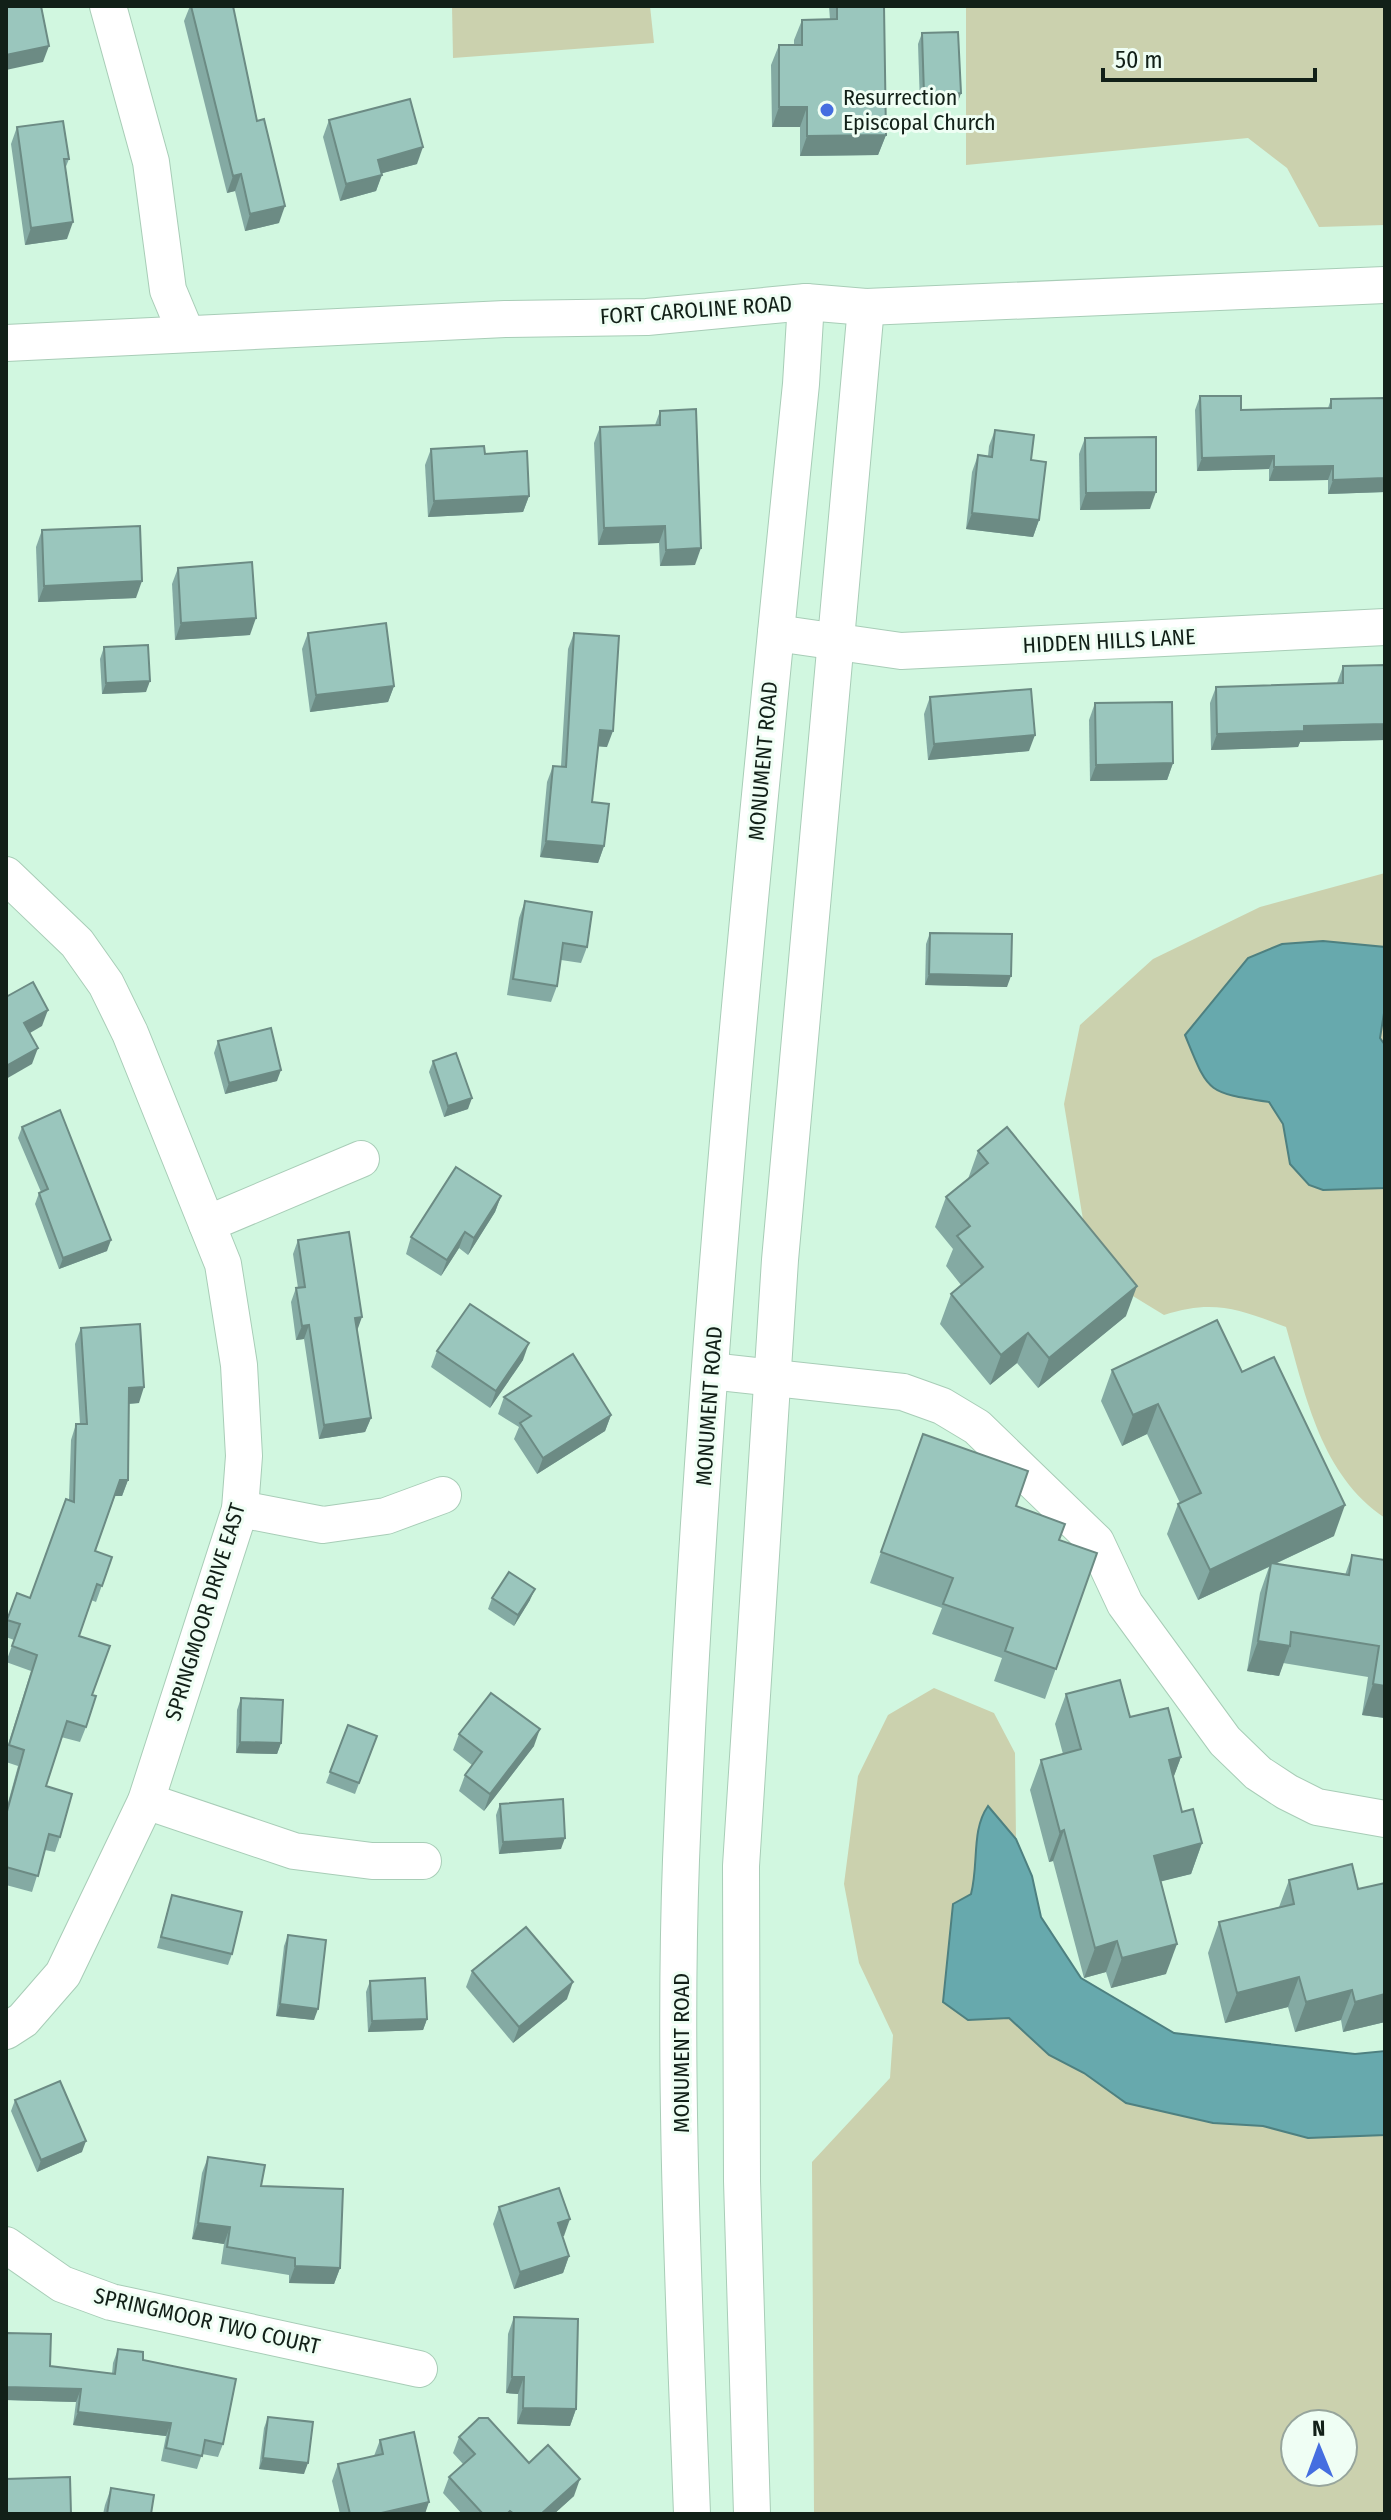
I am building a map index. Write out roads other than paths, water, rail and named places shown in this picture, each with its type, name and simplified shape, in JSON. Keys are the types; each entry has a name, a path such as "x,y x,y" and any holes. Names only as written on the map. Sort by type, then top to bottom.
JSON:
{"street":[{"path":"108,6 151,162 168,290 186,333"},
{"name":"FORT CAROLINE ROAD","path":"6,343 186,333 647,317 806,302 866,307 1385,285"},
{"name":"MONUMENT ROAD","path":"692,2514 681,2182 681,1863 710,1371 743,968 801,384 806,302"},
{"path":"752,2514 742,2181 741,1866 771,1375 803,975 861,391 866,307"},
{"name":"HIDDEN HILLS LANE","path":"776,633 901,651 1385,627"},
{"path":"762,769 822,776"},
{"name":"SPRINGMOOR DRIVE EAST","path":"6,875 77,943 106,984 207,1224 223,1264 239,1365 244,1456 240,1509 146,1801 63,1974 23,2020 6,2031"},
{"path":"743,968 803,975"},
{"path":"207,1224 361,1159"},
{"path":"710,1371 771,1375 903,1392 942,1406 977,1427 1096,1542 1134,1617 1225,1741 1258,1773 1317,1807 1385,1819"},
{"path":"240,1509 323,1525 386,1516 443,1495"},
{"path":"146,1801 294,1851 372,1861 423,1861"},
{"name":"SPRINGMOOR TWO COURT","path":"6,2245 62,2284 111,2302 419,2369"}],"water":[{"path":"1323,941 1385,947 1385,1007 1380,1038 1385,1045 1385,1188 1323,1190 1309,1185 1290,1164 1283,1124 1269,1102 1221,1092 1212,1086 1199,1069 1185,1035 1248,958 1282,944"},
{"path":"988,1806 1016,1839 1032,1876 1041,1917 1081,1978 1174,2033 1355,2054 1385,2051 1385,2135 1308,2138 1263,2126 1213,2123 1126,2103 1084,2073 1049,2055 1009,2018 968,2020 943,2002 953,1904 971,1894 977,1836"}],"place":[{"name":"Resurrection Episcopal Church","path":"827,110"}]}
